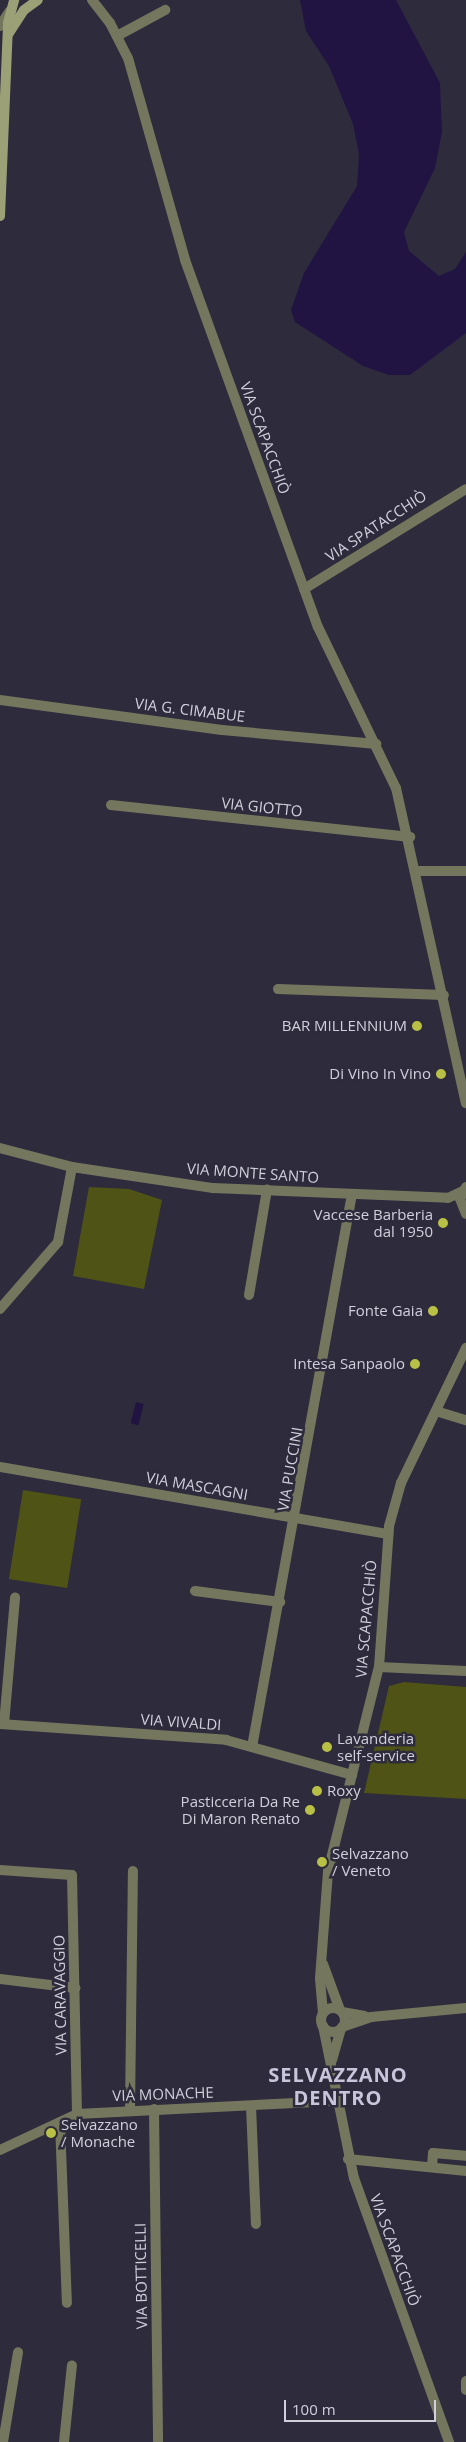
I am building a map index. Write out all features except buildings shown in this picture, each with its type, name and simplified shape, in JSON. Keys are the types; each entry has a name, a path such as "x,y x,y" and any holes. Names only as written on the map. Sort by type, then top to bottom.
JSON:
{"main road":[{"path":"0,216 7,77 5,42 9,12 14,0"},
{"path":"5,42 24,10 38,0 46,0"}],"street":[{"path":"82,0 101,10"},
{"name":"VIA SCAPACCHIÒ","path":"92,0 101,10 117,36 137,86 185,260 330,658 376,744 396,788 410,837 466,1103"},
{"path":"117,36 165,10"},
{"path":"0,26 9,12"},
{"path":"0,62 7,77"},
{"name":"VIA SPATACCHIÒ","path":"304,589 466,489"},
{"name":"VIA G. CIMABUE","path":"0,700 222,730 376,744"},
{"name":"VIA GIOTTO","path":"110,805 410,837"},
{"path":"417,871 466,871"},
{"path":"278,989 444,995"},
{"name":"VIA MONTE SANTO","path":"0,1148 72,1167 213,1188 448,1198 465,1189"},
{"path":"0,1309 58,1242 72,1167"},
{"path":"464,1210 465,1189"},
{"path":"249,1295 267,1190"},
{"name":"VIA PUCCINI","path":"252,1747 296,1519 352,1194"},
{"name":"VIA MONTE SANTO","path":"448,1198 464,1210"},
{"name":"VIA SCAPACCHIÒ","path":"449,2442 348,2159 335,2101 331,2063 323,2026 323,1964 328,1871 379,1667 388,1534 401,1483 439,1412 466,1348"},
{"path":"439,1412 466,1420"},
{"name":"VIA MASCAGNI","path":"0,1467 388,1534"},
{"path":"195,1591 280,1602"},
{"name":"VIA VIVALDI","path":"15,1597 2,1724 226,1740 352,1775"},
{"path":"379,1667 466,1672"},
{"name":"VIA CARAVAGGIO","path":"0,1870 72,1875 77,2114"},
{"path":"130,2110 133,1871"},
{"name":"VIA SCAPACCHIÒ","path":"323,1964 341,2011 342,2027 331,2063"},
{"path":"0,1978 75,1988"},
{"path":"323,2014 329,2009 371,2017"},
{"path":"323,2026 332,2031 371,2017 466,2009"},
{"name":"VIA MONACHE","path":"0,2150 77,2114 335,2101"},
{"path":"251,2106 256,2224"},
{"name":"VIA BOTTICELLI","path":"154,2109 158,2442"},
{"path":"60,2122 67,2303"},
{"path":"432,2167 434,2153 466,2156"},
{"path":"348,2159 466,2171"},
{"path":"3,2442 18,2352"},
{"path":"64,2442 72,2365"}],"green space":[{"path":"89,1187 129,1189 162,1200 144,1289 73,1276"},
{"path":"23,1490 81,1499 67,1588 9,1579"},
{"path":"404,1682 466,1687 466,1799 364,1793 389,1686"}],"shaded area":[{"path":"300,0 396,0 440,83 442,132 435,168 404,232 409,251 439,276 455,269 466,252 466,333 410,375 389,375 363,366 295,322 291,310 304,273 357,186 359,154 353,124 329,66 306,31"},
{"path":"136,1402 144,1404 138,1425 131,1423"}],"place":[{"name":"BAR MILLENNIUM","path":"417,1026"},
{"name":"Di Vino In Vino","path":"441,1074"},
{"name":"Vaccese Barberia dal 1950","path":"443,1223"},
{"name":"Fonte Gaia","path":"433,1311"},
{"name":"Intesa Sanpaolo","path":"415,1364"},
{"name":"Lavanderia self-service","path":"327,1747"},
{"name":"Roxy","path":"317,1791"},
{"name":"Pasticceria Da Re Di Maron Renato","path":"310,1810"},
{"name":"Selvazzano / Veneto","path":"322,1862"},
{"name":"Selvazzano / Monache","path":"51,2133"}],"district":[{"name":"SELVAZZANO DENTRO","path":"338,2086"}]}
